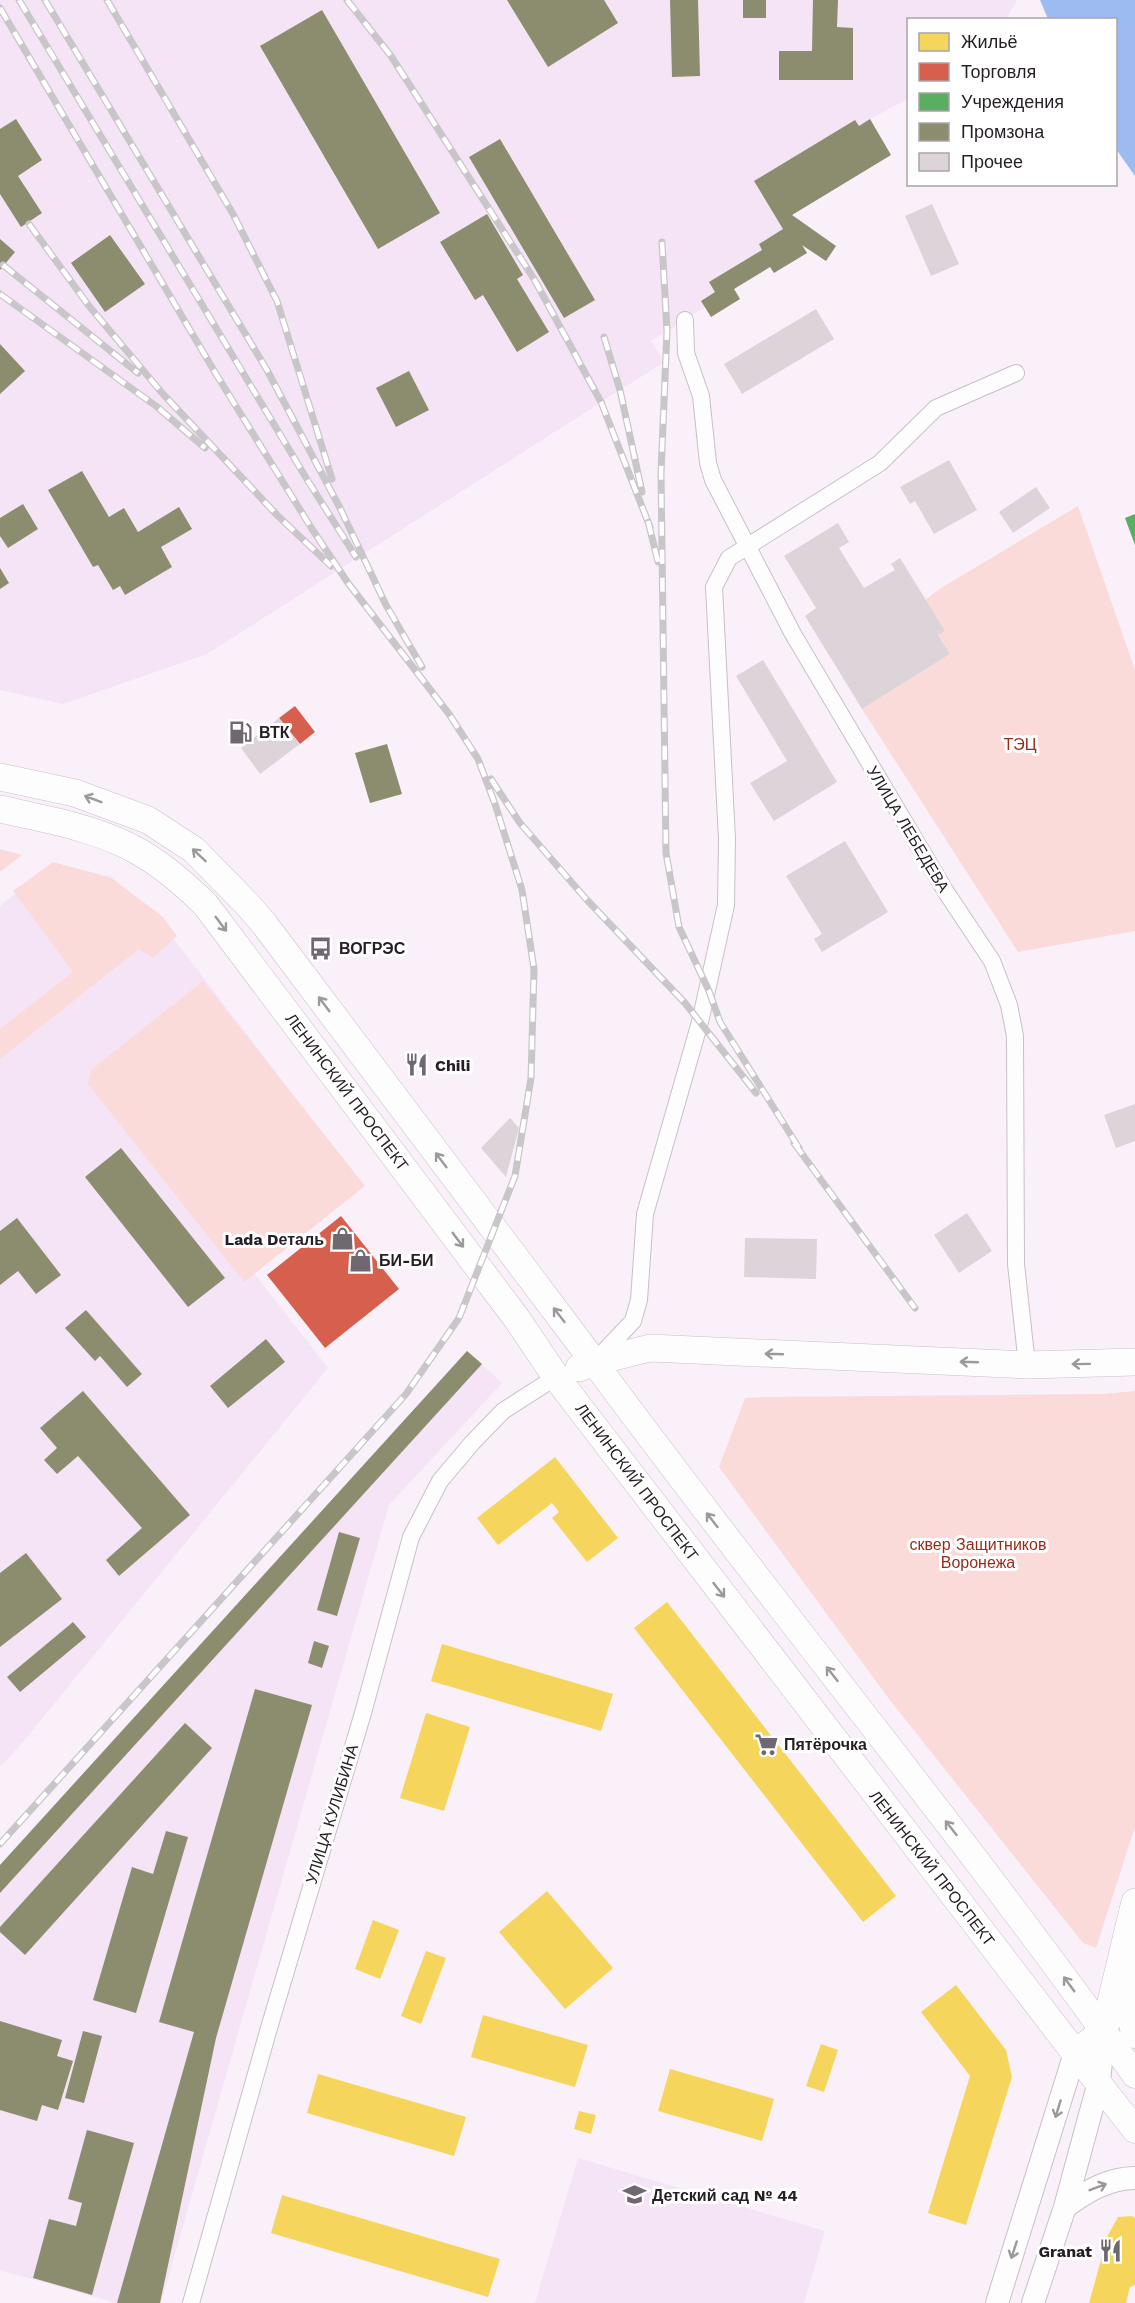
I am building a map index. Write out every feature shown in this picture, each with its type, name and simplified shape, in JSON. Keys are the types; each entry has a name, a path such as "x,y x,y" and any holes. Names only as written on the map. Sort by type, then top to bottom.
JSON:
{"highway":[{"name":"ЛЕНИНСКИЙ ПРОСПЕКТ","path":"0,777 75,793 148,820 194,849 248,904 594,1362"},
{"name":"ЛЕНИНСКИЙ ПРОСПЕКТ","path":"0,809 80,827 129,846 174,874 211,911 517,1319 556,1377 1075,2053"},
{"path":"556,1377 594,1362 650,1348 1027,1365 1135,1362"},
{"path":"1075,2053 1104,2031 1132,1913"}],"main road":[{"name":"ЛЕНИНСКИЙ ПРОСПЕКТ","path":"594,1362 687,1488 1020,1917 1135,2075"},
{"path":"1132,1913 1128,1992 1135,2035"},
{"path":"1033,2303 1065,2207 1099,2082 1104,2031"},
{"name":"ЛЕНИНСКИЙ ПРОСПЕКТ","path":"1075,2053 1135,2130"},
{"path":"997,2303 1075,2053"},
{"path":"1065,2207 1091,2188 1124,2178 1135,2178"}],"street":[{"name":"УЛИЦА ЛЕБЕДЕВА","path":"685,320 686,353 701,396 708,463 713,480 745,546 793,634 946,892 992,961 1009,1005 1015,1036 1016,1264 1027,1365"},
{"path":"594,1362 633,1321 639,1300 645,1214 700,1022 726,905 727,839 714,587 729,558 880,463 936,408 1016,373"},
{"name":"УЛИЦА КУЛИБИНА","path":"191,2303 269,2028 363,1713 411,1537 440,1481 472,1443 503,1411 556,1377"}],"shaded area":[{"path":"0,0 1017,0 1007,18 907,18 907,100 870,119 891,155 792,215 836,246 826,261 803,246 807,253 774,273 770,267 734,288 740,299 711,317 705,307 651,341 664,362 207,654 63,704 0,690"},
{"path":"54,863 112,877 160,921 357,1178 247,1264 328,1368 23,1742 0,1767 0,906"},
{"path":"467,1351 502,1383 389,1505 161,2303 116,2303 0,2270 0,1865"},
{"name":"Детский сад № 44","path":"578,2158 825,2231 804,2303 535,2303"}],"green space":[{"name":"ТЭЦ","path":"1078,506 1135,670 1135,931 1018,952 862,709 950,654 938,635 945,631 925,600 941,588"},
{"path":"0,849 22,855 0,872"},
{"path":"53,862 111,878 162,916 177,936 153,958 139,949 0,1059 0,1029 73,972 13,891"},
{"path":"203,981 365,1186 244,1282 88,1084 91,1070"},
{"name":"сквер Защитников Воронежа","path":"1135,1391 1135,1827 1096,1948 1083,1943 889,1699 719,1467 745,1398 1103,1394"}],"water":[{"path":"1040,0 1135,0 1135,176 1117,150 1117,18 1048,18"}],"building: Жильё":[{"path":"555,1457 618,1538 587,1562 552,1518 559,1512 552,1503 498,1545 477,1518"},
{"path":"667,1602 896,1896 863,1922 634,1628"},
{"path":"442,1644 613,1694 601,1731 431,1681"},
{"path":"426,1713 470,1727 444,1811 400,1798"},
{"path":"547,1891 613,1968 565,2009 499,1932"},
{"path":"373,1920 399,1930 380,1979 355,1969"},
{"path":"426,1951 446,1958 421,2024 401,2016"},
{"path":"956,1985 1006,2050 1012,2077 966,2225 928,2213 970,2076 921,2012"},
{"path":"483,2015 588,2045 575,2087 471,2057"},
{"path":"821,2044 838,2050 824,2092 806,2086"},
{"path":"670,2069 774,2099 762,2141 658,2111"},
{"path":"318,2074 466,2117 454,2156 307,2113"},
{"path":"579,2111 596,2115 591,2134 574,2129"},
{"path":"282,2195 500,2259 488,2297 271,2233"},
{"path":"1132,2216 1135,2218 1135,2285 1130,2287 1126,2303 1089,2303 1108,2235 1118,2217"}],"building: Торговля":[{"path":"295,706 315,732 300,744 279,718"},
{"path":"341,1216 399,1289 325,1348 267,1275"}],"building: Учреждения":[{"path":"1135,514 1135,545 1125,518"}],"building: Промзона":[{"path":"507,0 604,0 618,23 548,67"},
{"path":"670,0 698,0 700,76 672,77"},
{"path":"743,0 766,0 766,18 743,18"},
{"path":"813,0 838,0 837,27 853,28 853,80 779,80 779,51 812,51"},
{"path":"322,10 440,213 378,249 260,46"},
{"path":"16,119 42,160 18,176 42,213 21,227 0,194 0,129"},
{"path":"870,119 891,155 792,215 836,246 826,261 802,245 807,253 774,273 770,267 734,289 740,299 711,317 701,301 715,292 709,282 762,250 759,244 783,229 754,181 855,120 859,126"},
{"path":"500,139 595,300 564,318 469,157"},
{"path":"487,214 523,275 517,279 549,332 517,352 483,295 475,300 440,242"},
{"path":"110,235 145,284 105,312 71,263"},
{"path":"0,239 15,252 0,270"},
{"path":"0,344 25,371 0,394"},
{"path":"409,371 429,410 396,427 376,388"},
{"path":"82,471 109,517 124,508 138,532 179,507 192,529 161,547 172,567 125,595 120,586 113,590 98,565 93,567 48,490"},
{"path":"23,504 38,529 8,548 0,536 0,518"},
{"path":"0,568 9,583 0,589"},
{"path":"387,744 402,794 370,803 355,753"},
{"path":"121,1148 225,1278 188,1307 85,1177"},
{"path":"17,1218 61,1275 36,1294 18,1271 0,1285 0,1231"},
{"path":"86,1310 142,1374 127,1387 100,1356 95,1361 65,1328"},
{"path":"266,1339 285,1362 228,1408 210,1386"},
{"path":"467,1351 482,1364 0,1893 0,1865"},
{"path":"83,1391 190,1515 119,1576 106,1560 142,1528 78,1456 57,1474 44,1460 57,1448 40,1428"},
{"path":"339,1532 360,1538 337,1616 317,1610"},
{"path":"26,1553 62,1599 0,1647 0,1573"},
{"path":"73,1622 86,1637 20,1692 7,1677"},
{"path":"314,1641 329,1646 322,1668 308,1663"},
{"path":"255,1689 312,1705 216,2038 160,2303 117,2303 194,2032 159,2022"},
{"path":"185,1723 212,1748 25,1955 0,1932 0,1927"},
{"path":"166,1831 188,1837 136,2013 93,2000 132,1867 153,1874"},
{"path":"0,2021 62,2040 57,2056 73,2061 58,2110 42,2105 37,2121 0,2110"},
{"path":"83,2031 102,2036 84,2103 65,2098"},
{"path":"87,2130 134,2143 92,2295 33,2278 49,2219 76,2226 82,2203 68,2199"}],"building: Прочее":[{"path":"932,204 959,264 931,276 905,216"},
{"path":"816,309 834,339 742,394 724,364"},
{"path":"949,460 977,510 934,534 915,501 910,504 900,487"},
{"path":"1036,487 1050,508 1013,533 999,512"},
{"path":"838,523 849,542 839,548 864,588 895,570 891,564 900,558 945,631 938,635 950,654 862,709 805,616 816,608 784,556"},
{"path":"763,660 837,782 774,821 750,783 787,761 736,676"},
{"path":"279,718 300,744 260,774 241,748"},
{"path":"845,841 888,912 822,952 814,939 822,934 786,876"},
{"path":"1135,1104 1135,1141 1116,1148 1104,1115"},
{"path":"510,1118 519,1128 506,1177 481,1148"},
{"path":"967,1213 992,1251 959,1273 934,1235"},
{"path":"745,1238 817,1239 816,1279 744,1277"}],"railway":[{"path":"19,0 356,557"},
{"path":"45,0 267,370 340,508 386,605 422,667"},
{"path":"107,0 233,214 277,301 332,479"},
{"path":"347,0 391,56 534,279 601,402 650,527"},
{"path":"0,8 216,374 312,529 348,583 449,714 478,759 522,890 534,969 531,1078 515,1176 459,1318 406,1394 0,1844"},
{"path":"29,224 89,306 163,394 277,515 331,566"},
{"path":"662,242 667,331 661,473 666,853 679,927 709,991 720,1022 799,1148"},
{"path":"3,265 138,373"},
{"path":"0,294 156,406 205,448"},
{"path":"604,337 620,390 642,492"},
{"path":"648,521 658,562"},
{"path":"491,779 520,823 587,900 685,1003 756,1093"},
{"path":"794,1143 915,1308"}],"place":[{"name":"ВТК","path":"241,732"},
{"name":"ВОГРЭС","path":"321,948"},
{"name":"Chili","path":"417,1065"},
{"name":"Lada Dеталь","path":"342,1239"},
{"name":"БИ-БИ","path":"361,1260"},
{"name":"Пятёрочка","path":"766,1744"},
{"name":"Детский сад № 44","path":"634,2195"},
{"name":"Granat","path":"1110,2251"}]}
